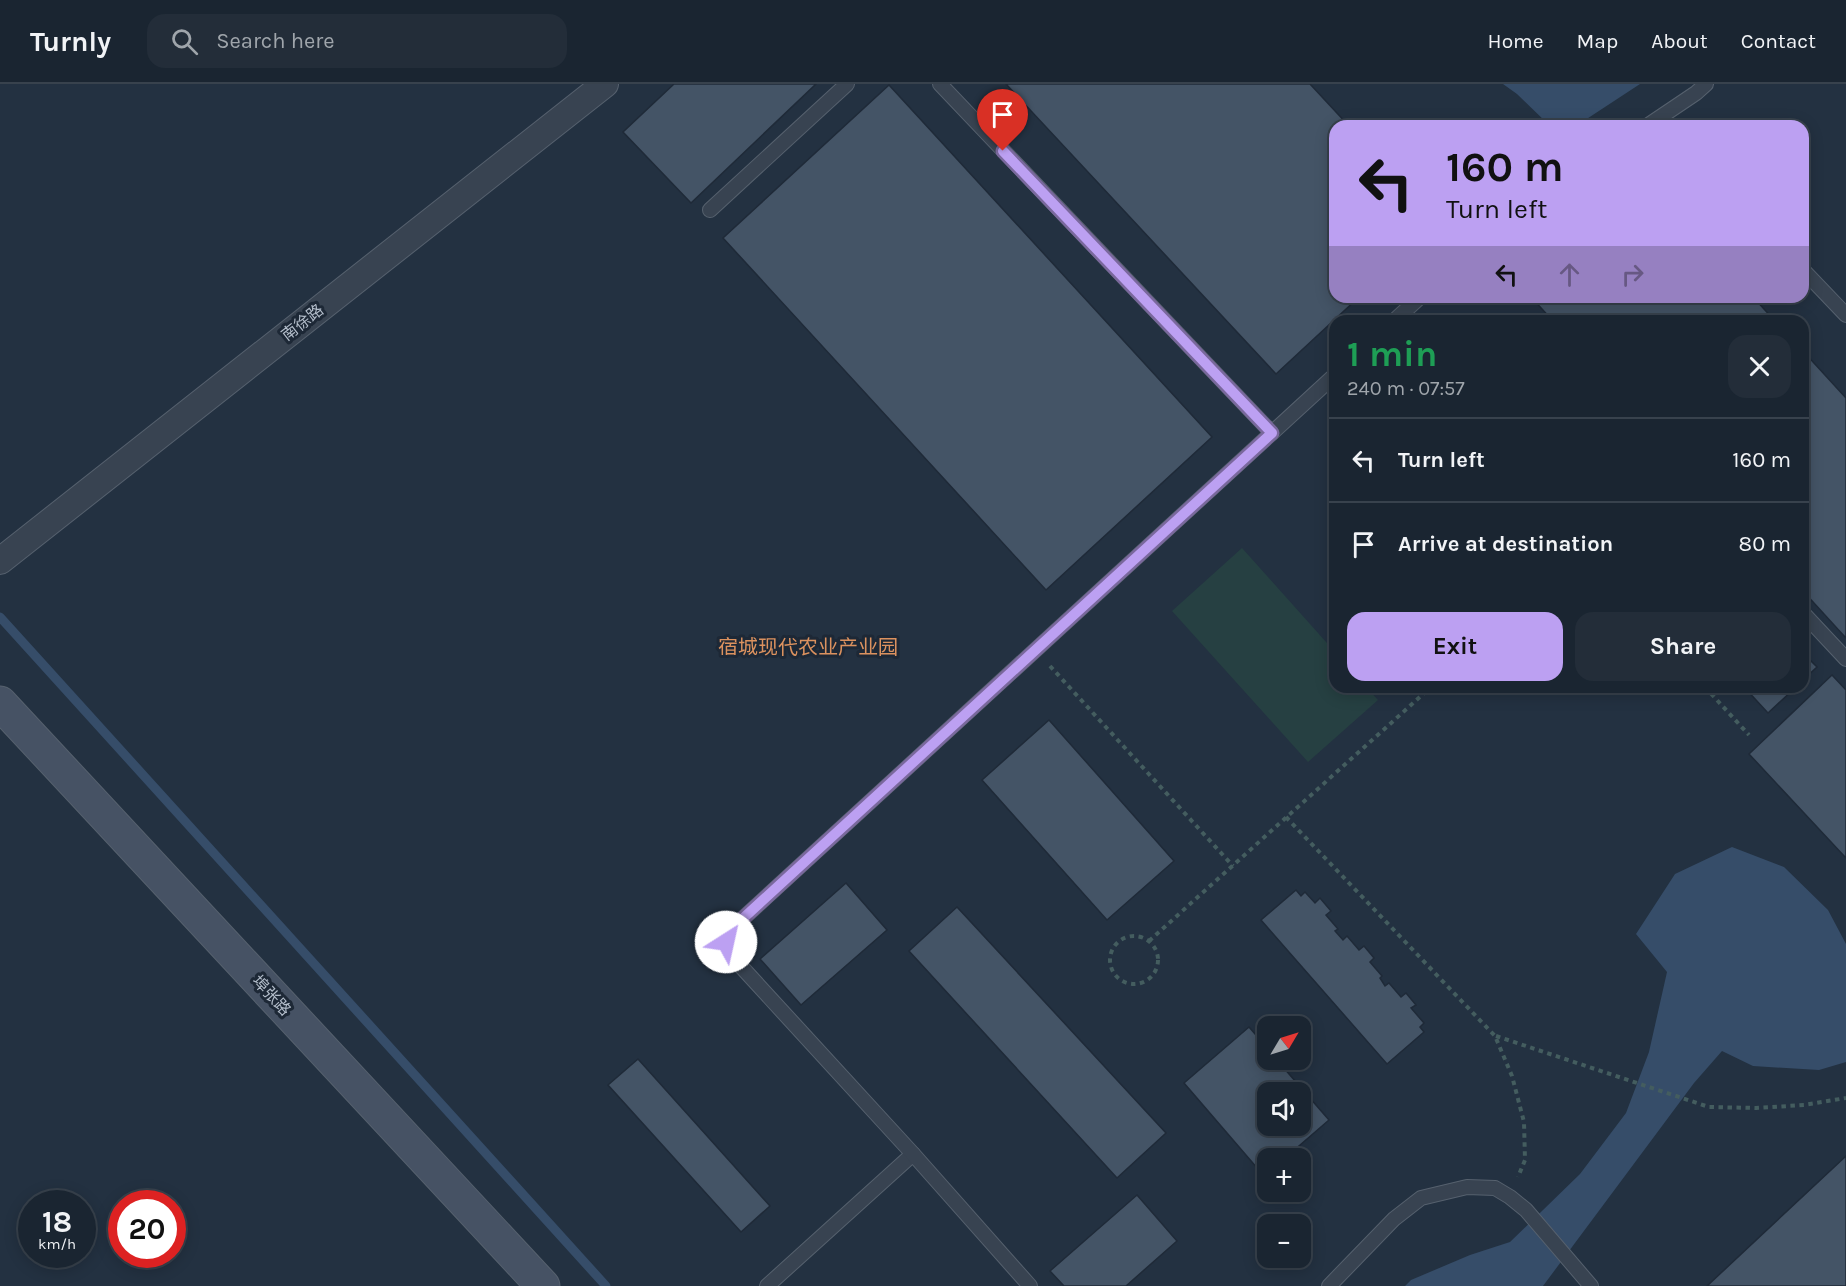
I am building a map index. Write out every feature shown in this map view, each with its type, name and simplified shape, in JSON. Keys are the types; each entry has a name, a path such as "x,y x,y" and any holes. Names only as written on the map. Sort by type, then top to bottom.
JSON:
{"main road":[{"name":"埠张路","path":"0,703 543,1286"}],"street":[{"name":"南徐路","path":"0,561 605,84"}],"lane":[{"path":"711,210 847,84"},
{"path":"940,84 1272,433"},
{"path":"1666,120 1706,84"},
{"path":"1809,276 1846,315"},
{"path":"1400,315 1414,303"},
{"path":"1030,1286 913,1154 726,950 726,934 1329,381"},
{"path":"1809,619 1846,659"},
{"path":"767,1286 913,1154"},
{"path":"1329,1286 1394,1219 1421,1198 1467,1187 1495,1188 1510,1197 1526,1210 1591,1286"}],"path":[{"path":"1035,650 1233,866"},
{"path":"1149,941 1424,693"},
{"path":"1710,693 1749,735"},
{"path":"1286,818 1495,1036 1512,1076 1524,1122 1525,1160 1510,1197"},
{"path":"1126,937 1142,937 1149,941 1157,954 1155,970 1145,981 1138,983 1123,981 1112,970 1110,962 1114,947 1126,937"},
{"path":"1495,1036 1709,1107 1756,1108 1804,1105 1846,1098"}],"green space":[{"path":"1242,548 1329,645 1329,693 1372,693 1378,700 1308,762 1172,611"}],"water":[{"path":"1503,84 1640,84 1585,120 1544,120"},
{"path":"1732,847 1784,867 1828,910 1846,944 1846,1062 1819,1070 1753,1066 1722,1051 1694,1083 1543,1286 1405,1286 1411,1280 1470,1255 1510,1242 1580,1174 1626,1113 1649,1052 1667,972 1636,934 1675,874"}],"building":[{"path":"674,84 816,84 691,203 623,132"},
{"path":"1006,84 1310,84 1343,120 1329,120 1329,303 1353,303 1340,315 1329,315 1329,325 1276,374"},
{"path":"889,85 1212,437 1046,590 723,238"},
{"path":"1536,303 1758,303 1770,315 1548,315"},
{"path":"1809,358 1846,398 1846,638 1809,598"},
{"path":"1809,659 1817,667 1809,674"},
{"path":"1832,675 1846,690 1846,858 1749,754"},
{"path":"1750,693 1790,693 1768,713"},
{"path":"1049,720 1174,861 1107,920 982,780"},
{"path":"846,883 887,930 801,1005 760,959"},
{"path":"1296,890 1301,896 1305,892 1315,903 1320,898 1331,911 1326,915 1338,929 1335,931 1343,940 1347,936 1359,950 1364,946 1374,958 1370,962 1382,976 1380,978 1385,986 1389,983 1401,997 1406,993 1416,1005 1411,1008 1424,1023 1420,1027 1424,1032 1387,1064 1261,920"},
{"path":"957,907 1166,1133 1117,1178 909,951"},
{"path":"1249,1027 1257,1036 1257,1070 1286,1070 1296,1082 1257,1082 1257,1136 1310,1136 1297,1148 1257,1148 1257,1168 1184,1083"},
{"path":"638,1059 770,1206 741,1232 608,1085"},
{"path":"1311,1099 1329,1120 1311,1136"},
{"path":"1846,1156 1846,1286 1707,1286"},
{"path":"1137,1195 1177,1241 1126,1286 1064,1286 1050,1271"}],"waterway":[{"path":"0,617 606,1286"}],"district":[{"name":"宿城现代农业产业园","path":"808,647"}],"route":[{"path":"726,942 726,934 1272,433 1003,151"}]}
